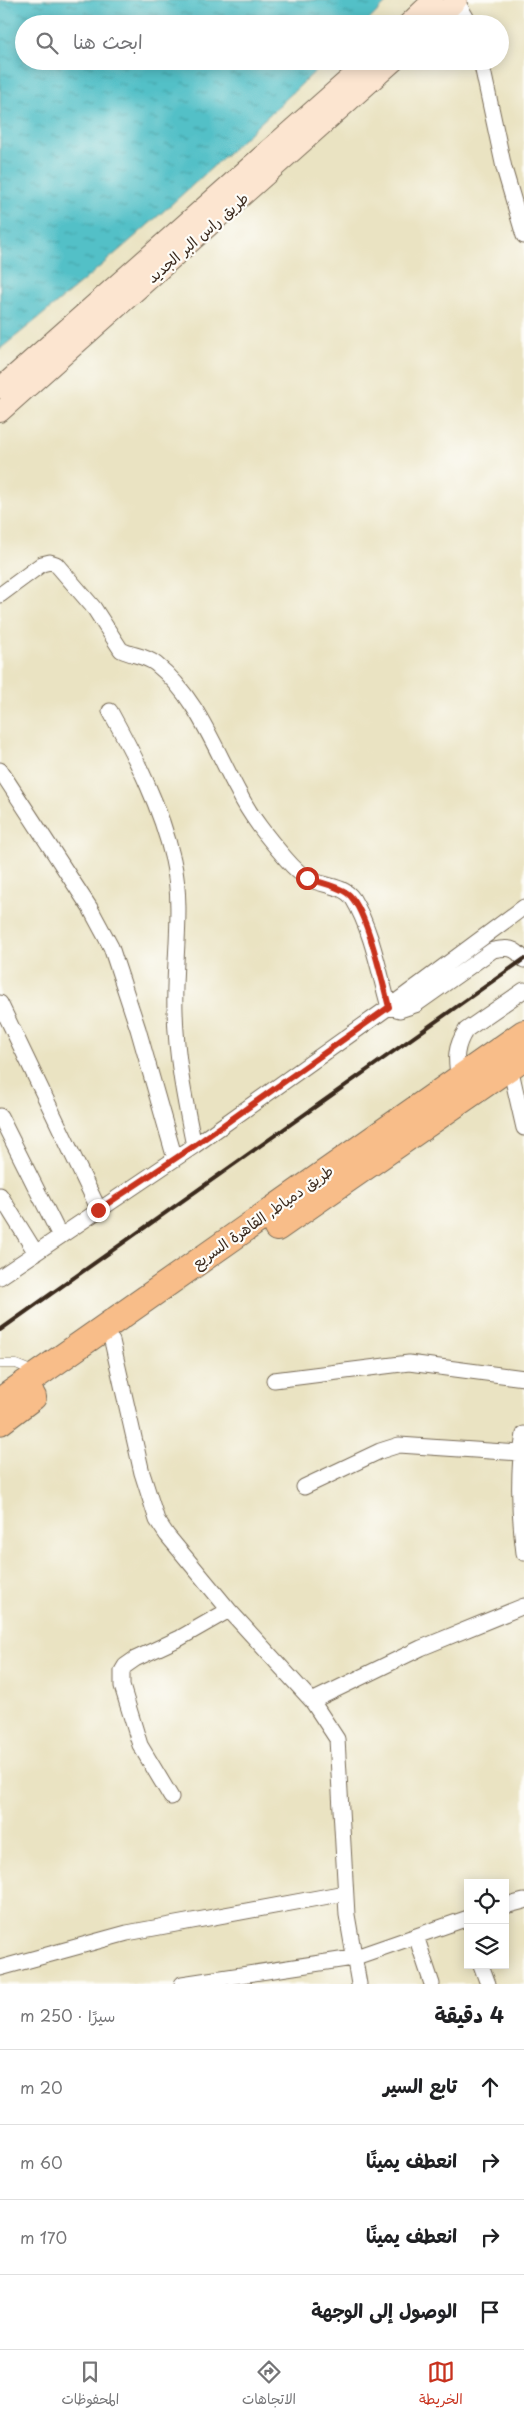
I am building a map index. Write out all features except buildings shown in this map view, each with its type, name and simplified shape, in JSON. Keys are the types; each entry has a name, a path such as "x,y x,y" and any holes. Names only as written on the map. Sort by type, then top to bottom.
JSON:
{"highway":[{"name":"طريق دمياط, القاهرة السريع","path":"0,1401 524,1032"},
{"name":"طريق دمياط, القاهرة السريع","path":"0,1422 112,1341 517,1062"}],"main road":[{"path":"417,15 433,0"},
{"path":"442,15 456,0"},
{"name":"طريق راس البر الجديد","path":"0,388 359,70"},
{"name":"طريق راس البر الجديد","path":"0,412 384,70"}],"street":[{"path":"456,0 465,15"},
{"path":"483,70 504,168 520,205 524,236"},
{"path":"0,595 42,564 50,562 56,564 94,608 121,650 146,657 164,671 185,695 204,723 238,793 277,848 307,878 338,888 351,897 368,933 389,1007"},
{"path":"110,711 132,751 151,793 163,823 173,862 177,906 176,1045 194,1146"},
{"path":"0,770 90,908 111,947 138,1029 174,1159"},
{"path":"0,1277 194,1146 389,1007 524,907"},
{"path":"389,1007 400,1010 414,1005 494,950 506,947 517,950 524,960"},
{"path":"459,1078 455,1058 460,1040 466,1030 524,990"},
{"path":"0,1003 98,1210"},
{"path":"517,1062 524,1128"},
{"path":"0,1116 60,1236"},
{"path":"0,1195 36,1253"},
{"path":"112,1341 142,1473 157,1520 166,1535 229,1610 312,1701 332,1728 339,1748 345,1893 353,1958 359,1984"},
{"path":"274,1380 409,1363 524,1378"},
{"path":"524,1434 521,1453 519,1506 524,1553"},
{"path":"304,1487 380,1451 399,1445 521,1453"},
{"path":"312,1701 421,1648 524,1606"},
{"path":"171,1797 140,1745 120,1677 122,1671 135,1659 180,1638 229,1610"},
{"path":"0,1968 127,1933 345,1893"},
{"path":"509,1905 524,1901"},
{"path":"182,1984 353,1958 464,1922"},
{"path":"416,1936 432,1984"},
{"path":"482,1969 488,1984"}],"lane":[{"path":"0,1364 16,1364 37,1374"}],"water":[{"path":"0,0 389,0 374,15 15,15 15,70 317,70 166,209 0,349"}],"railway":[{"path":"0,1330 524,959"}],"route":[{"path":"98,1210 194,1146 389,1007 363,918 351,897 338,888 307,878"}]}
